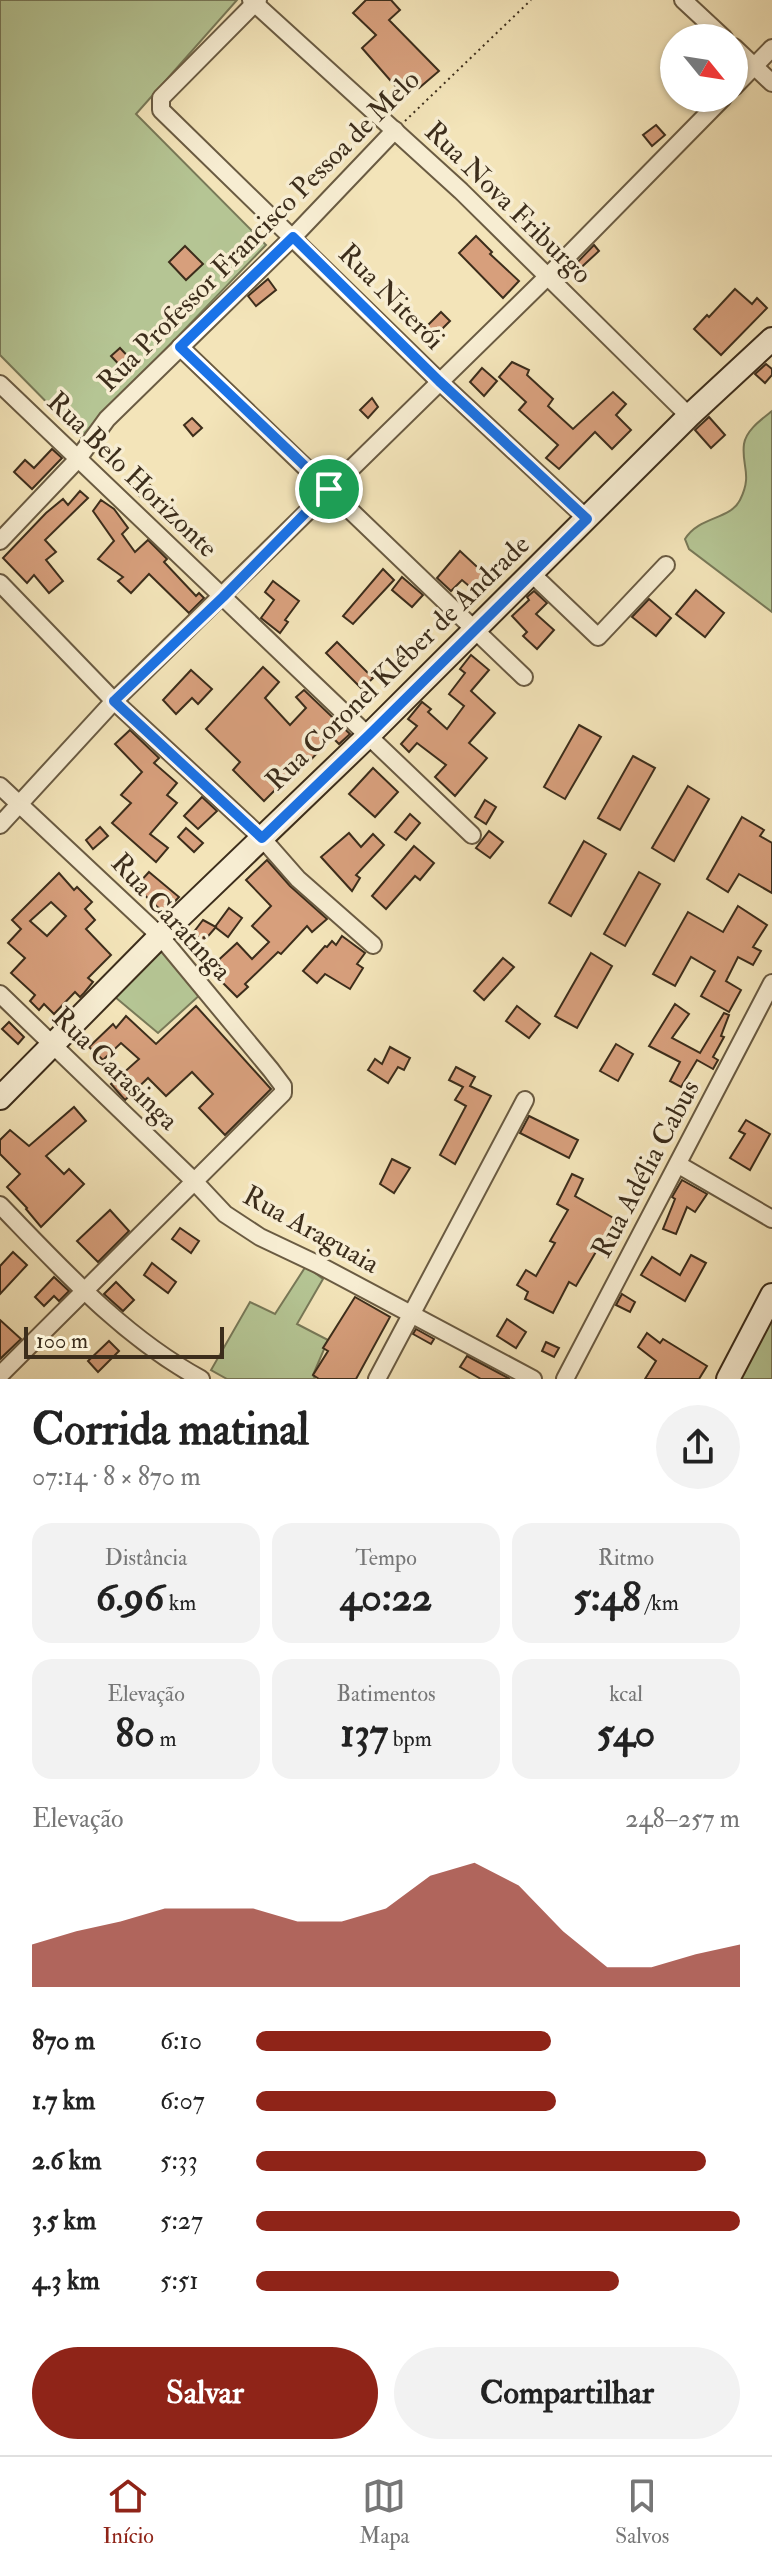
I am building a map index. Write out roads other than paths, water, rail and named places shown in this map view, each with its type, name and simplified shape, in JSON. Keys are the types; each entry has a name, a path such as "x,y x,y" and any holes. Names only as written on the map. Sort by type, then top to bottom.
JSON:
{"main road":[{"name":"Rua Coronel Kléber de Andrade","path":"0,1098 160,936 369,735 689,416 772,339"},
{"path":"728,1379 772,1295"}],"street":[{"path":"683,0 709,24"},
{"name":"Rua Niterói","path":"254,1 161,98 161,110 439,381 587,519"},
{"name":"Rua Nova Friburgo","path":"254,1 395,130 689,416"},
{"path":"748,72 772,48"},
{"path":"748,60 772,83"},
{"path":"0,825 114,701 547,277 709,112"},
{"name":"Rua Professor Francisco Pessoa de Melo","path":"0,541 77,460 107,419 293,237 395,130"},
{"path":"180,347 524,677"},
{"name":"Rua Belo Horizonte","path":"0,384 472,835"},
{"path":"532,574 598,637 666,565"},
{"path":"0,583 114,701 262,838 298,879 373,945"},
{"name":"Rua Caratinga","path":"0,786 160,936 283,1086 281,1097 194,1181"},
{"name":"Rua Adélia Cabus","path":"565,1379 772,983"},
{"name":"Rua Carasinga","path":"0,994 194,1181"},
{"path":"377,1379 525,1100"},
{"path":"679,1165 772,1219"},
{"path":"0,1375 194,1181"},
{"name":"Rua Araguaia","path":"194,1181 225,1214 260,1237 533,1379"},
{"path":"0,1205 85,1292 141,1339 201,1379"}]}
